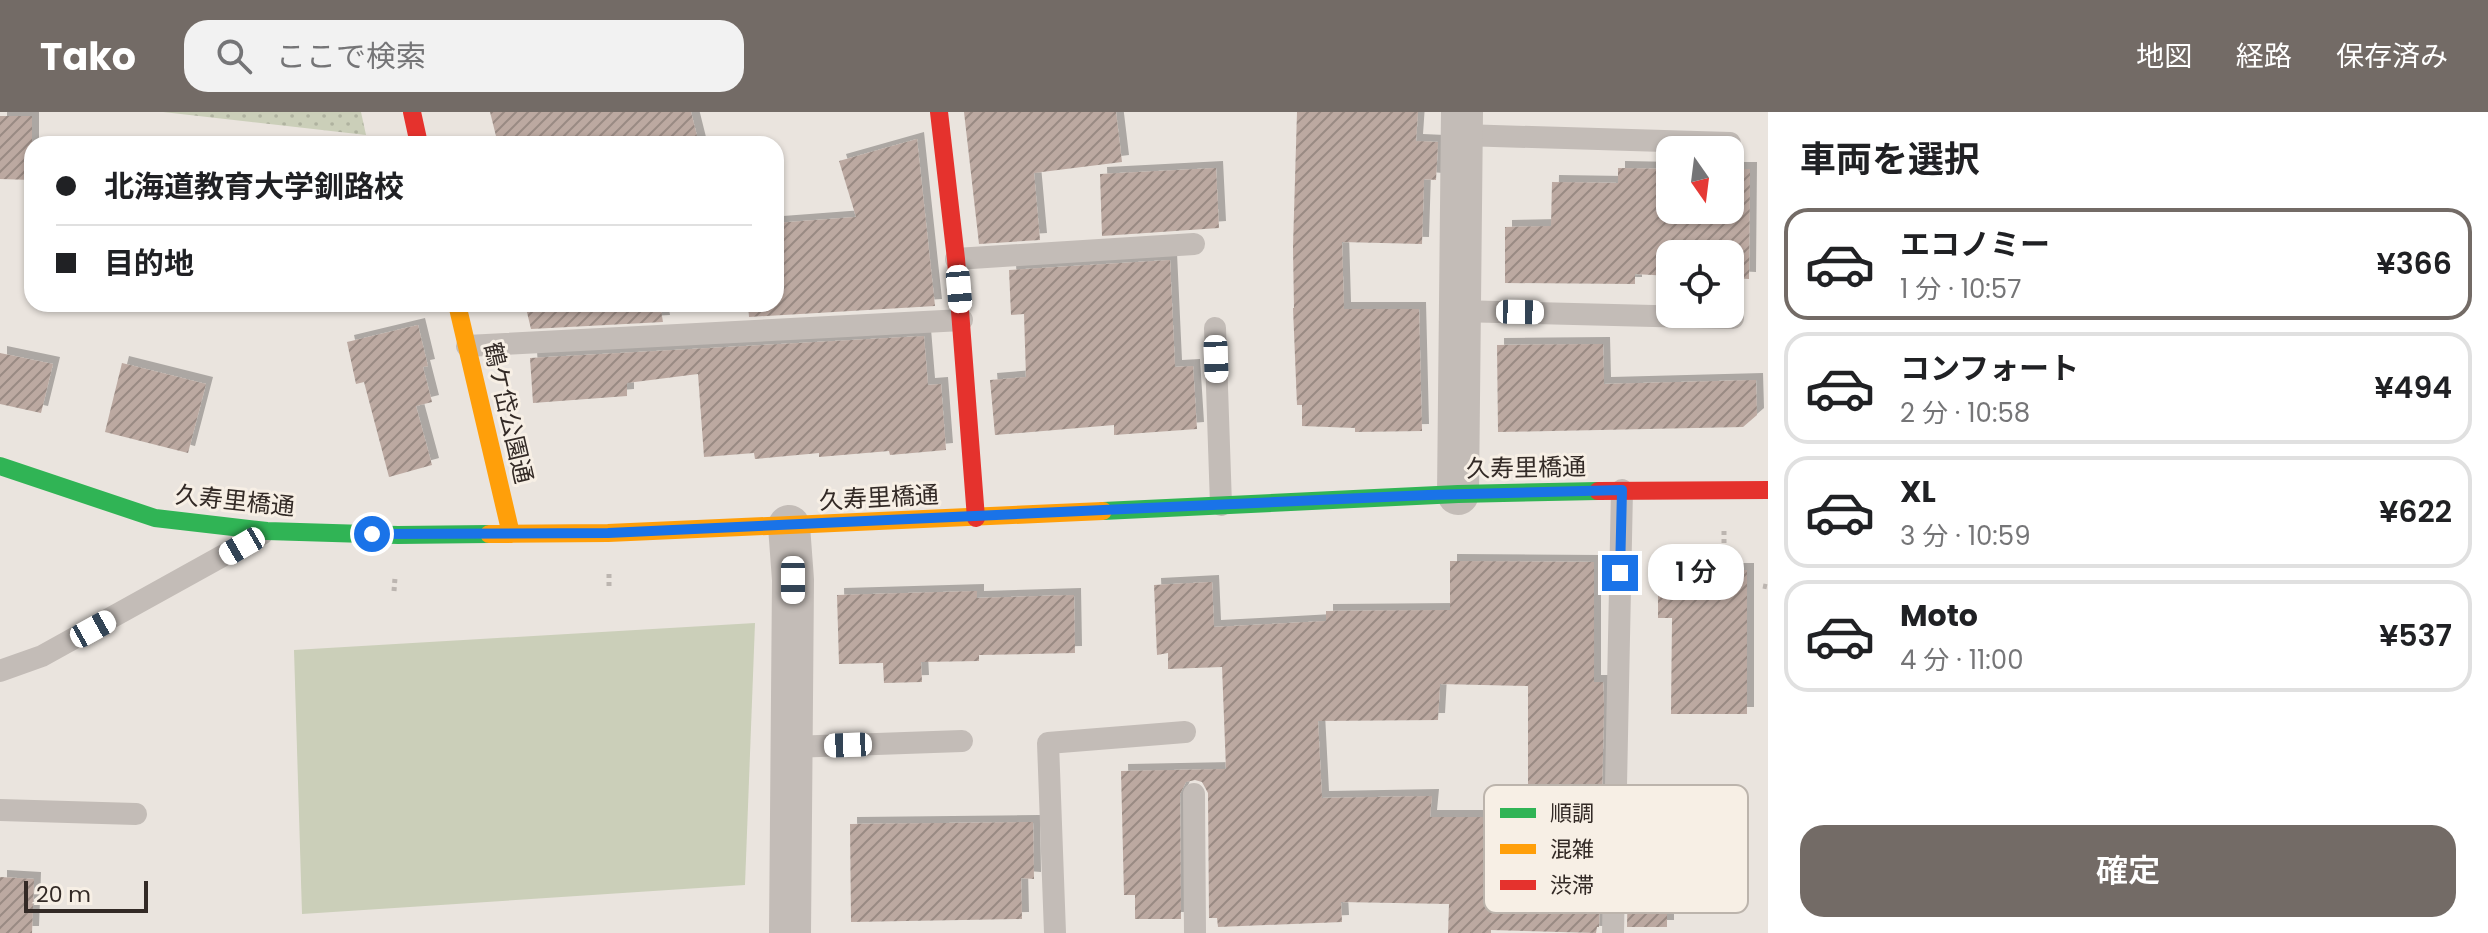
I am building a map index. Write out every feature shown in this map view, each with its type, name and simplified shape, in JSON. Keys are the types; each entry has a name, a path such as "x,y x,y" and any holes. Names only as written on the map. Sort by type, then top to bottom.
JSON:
{"street":[{"path":"412,112 417,136"},
{"path":"939,112 962,320 976,518"},
{"path":"1458,494 1462,124"},
{"name":"鶴ケ岱公園通","path":"459,312 511,534"},
{"name":"久寿里橋通","path":"0,466 155,518 267,531 398,535 608,533 789,526 1458,494 1768,490"},
{"path":"789,526 793,580 790,933"}],"lane":[{"path":"1462,124 1656,138"},
{"path":"956,259 1194,244"},
{"path":"1459,311 1656,316"},
{"path":"467,346 962,320"},
{"path":"1215,328 1221,505"},
{"path":"1616,785 1622,490"},
{"path":"0,671 42,656 267,531"},
{"path":"1055,933 1048,743 1185,732"},
{"path":"791,747 962,741"},
{"path":"1194,794 1195,933"},
{"path":"0,810 136,814"},
{"path":"1613,913 1613,933"}],"green space":[{"path":"163,112 361,112 366,135"},
{"path":"755,623 745,885 302,914 294,650"}],"building":[{"path":"490,112 691,112 697,136 496,136"},
{"path":"964,112 1116,112 1122,162 1034,173 1040,240 979,244"},
{"path":"1297,112 1418,112 1416,141 1438,142 1436,180 1424,179 1422,244 1342,242 1344,309 1419,309 1422,431 1355,432 1355,428 1302,426 1302,405 1297,405 1293,308"},
{"path":"0,116 32,116 32,136 24,136 24,180 0,179"},
{"path":"917,139 935,306 749,317 749,312 784,312 784,222 856,217 839,161"},
{"path":"1216,168 1219,228 1102,236 1100,174"},
{"path":"1618,168 1656,169 1656,224 1744,224 1744,169 1750,169 1749,279 1744,279 1744,240 1656,240 1656,275 1635,274 1635,284 1505,283 1505,227 1551,226 1552,182 1618,183"},
{"path":"1170,260 1175,367 1193,366 1197,429 1114,435 1114,425 995,435 990,380 1026,377 1024,314 1011,315 1009,270"},
{"path":"527,312 661,312 663,322 531,329"},
{"path":"418,325 428,366 423,367 432,402 416,406 432,465 389,477 364,382 356,384 347,342"},
{"path":"924,336 928,385 941,384 946,450 819,457 819,453 755,459 754,453 704,457 698,374 627,383 627,396 533,403 530,358"},
{"path":"1603,344 1604,384 1756,380 1757,415 1743,427 1498,432 1497,345"},
{"path":"0,353 53,364 41,413 0,404"},
{"path":"122,363 206,384 188,453 105,432"},
{"path":"1450,561 1594,562 1594,682 1603,682 1604,706 1602,785 1528,785 1528,686 1440,684 1438,720 1318,721 1322,798 1432,796 1430,817 1484,817 1484,913 1599,913 1596,933 1491,930 1491,933 1448,933 1449,904 1341,902 1342,922 1218,927 1217,918 1209,918 1208,793 1202,782 1195,780 1186,782 1180,794 1181,919 1135,919 1135,895 1124,895 1121,771 1226,769 1222,667 1168,669 1168,653 1157,655 1154,585 1212,582 1214,627 1326,621 1326,611 1450,610"},
{"path":"1658,570 1747,570 1747,714 1671,714 1672,618 1658,618"},
{"path":"977,591 977,598 1074,595 1075,653 979,655 979,661 921,662 922,682 884,683 883,663 839,664 837,595"},
{"path":"1033,822 1034,879 1021,878 1022,919 851,922 850,824"},
{"path":"0,877 34,879 32,933 0,933"},
{"path":"1627,913 1667,913 1667,927 1627,927"}],"traffic: fast":[{"path":"0,466 155,518 267,531 489,534"},
{"path":"1103,511 1458,494 1598,491"}],"traffic: slow":[{"path":"459,312 511,534"},
{"path":"489,534 608,533 1103,511"}],"traffic: jam":[{"path":"412,112 417,136"},
{"path":"939,112 956,259 976,518"},
{"path":"1598,491 1768,490"}],"route":[{"path":"372,534 608,533 1428,495 1622,490 1620,573"}]}
